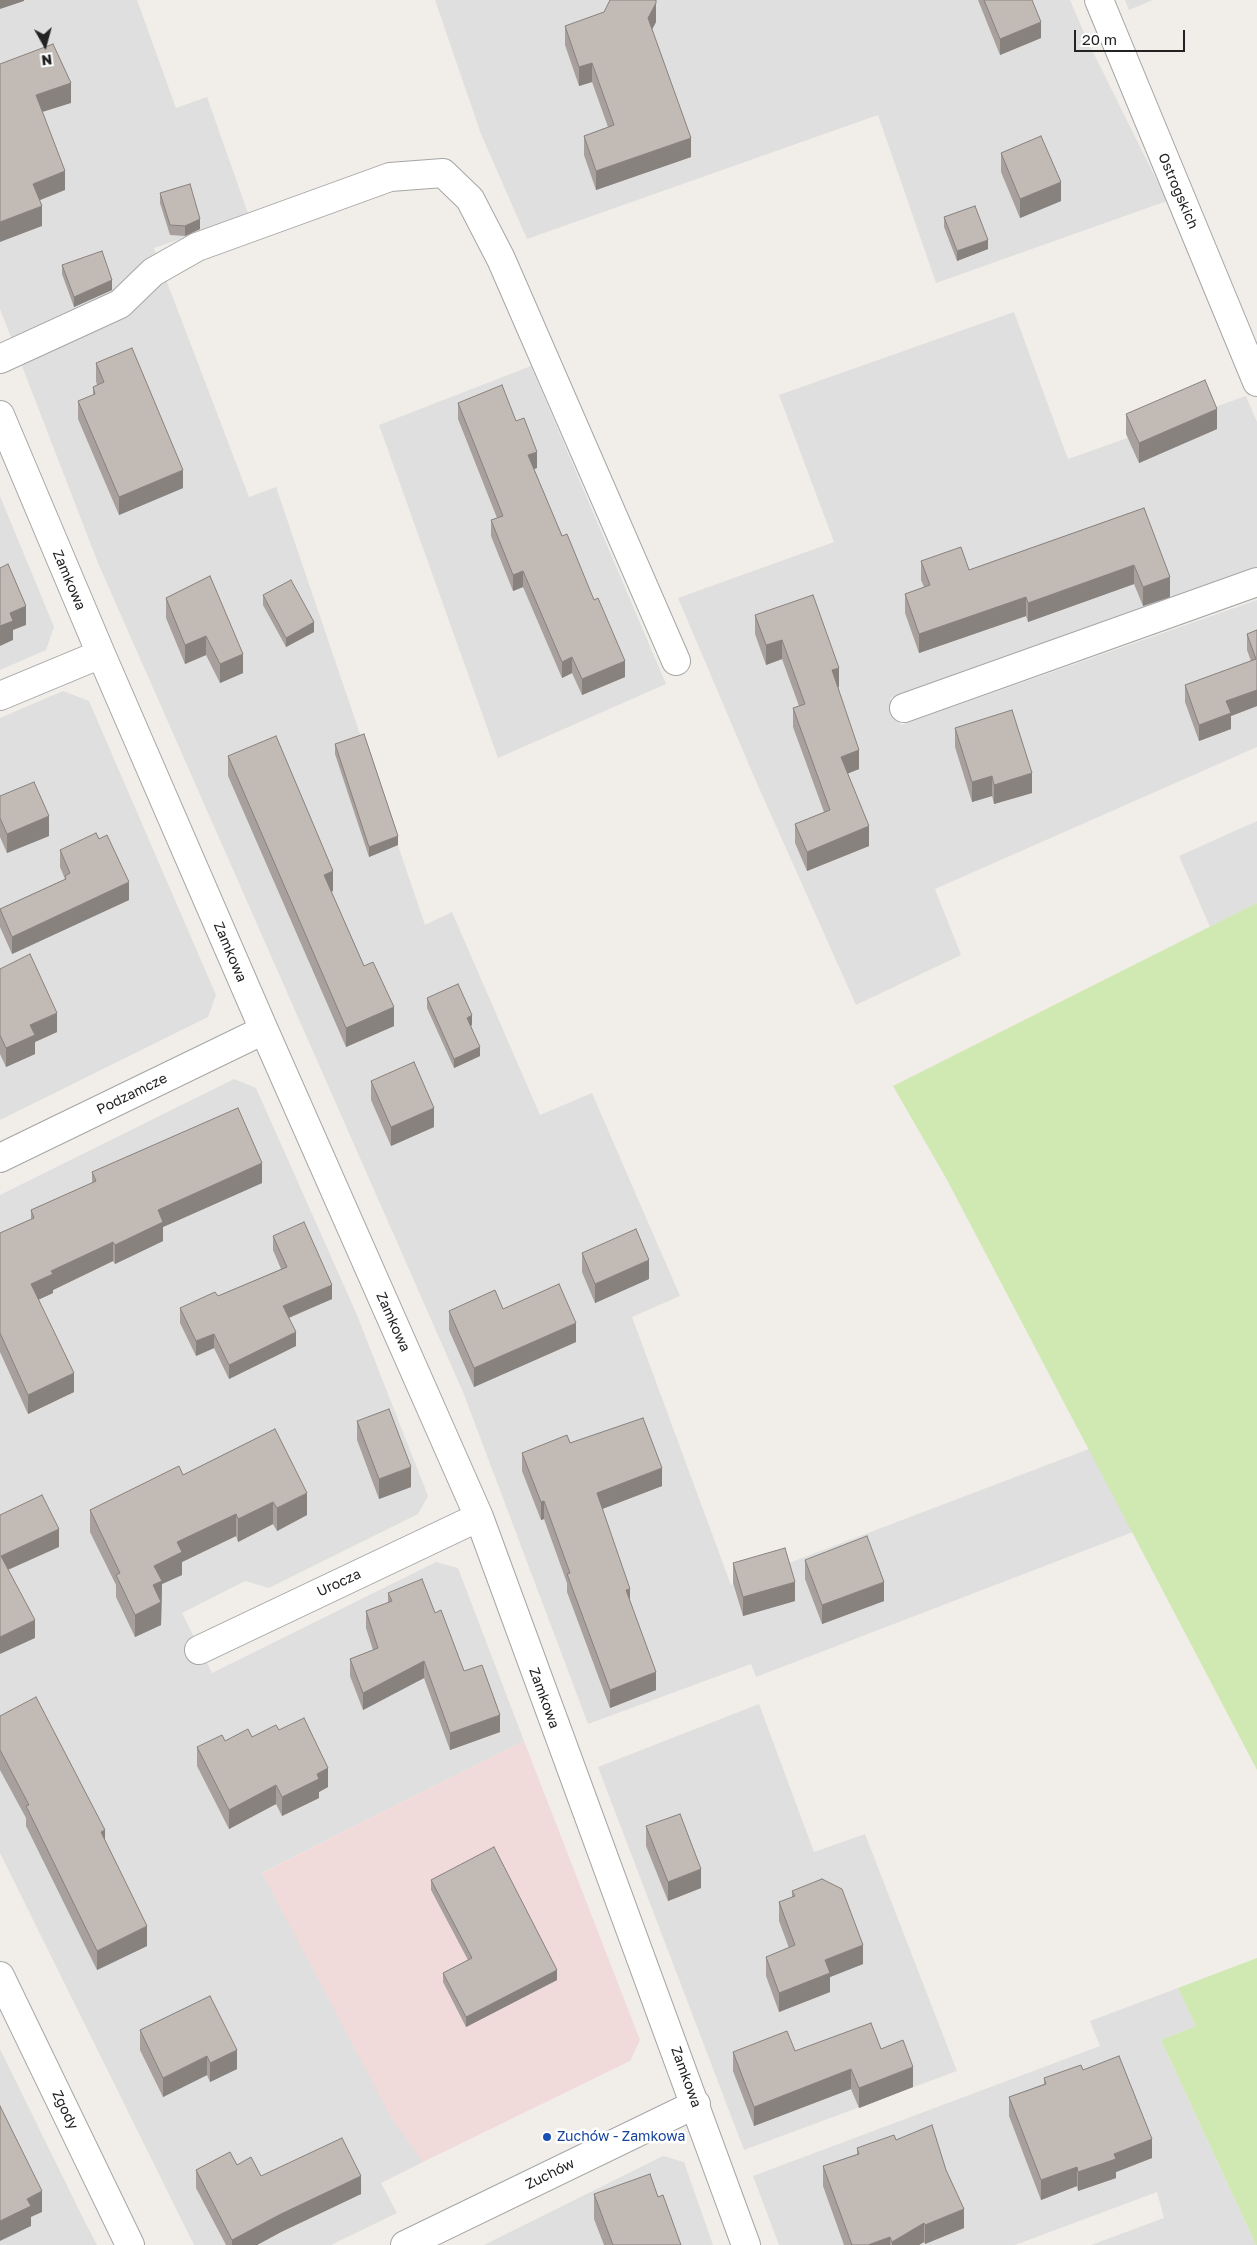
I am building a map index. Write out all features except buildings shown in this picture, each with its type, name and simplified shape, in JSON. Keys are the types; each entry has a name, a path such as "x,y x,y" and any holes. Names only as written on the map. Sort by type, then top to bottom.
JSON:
{"street":[{"name":"Ostrogskich","path":"1098,0 1257,382"},
{"path":"0,359 120,304 153,272 197,247 390,177 443,172 470,199 501,258 676,661"},
{"name":"Zamkowa","path":"0,416 264,1030 479,1517 696,2104 746,2245"},
{"path":"904,708 1257,582"},
{"path":"0,696 101,654"},
{"name":"Podzamcze","path":"0,1158 264,1030"},
{"name":"Urocza","path":"199,1650 479,1517"},
{"name":"Zgody","path":"0,1976 130,2245"},
{"name":"Zuchów","path":"404,2245 696,2104"}],"shaded area":[{"path":"0,0 137,0 176,108 207,97 249,216 154,248 249,497 276,487 425,925 452,912 540,1115 592,1093 680,1296 632,1317 731,1585 1089,1449 1133,1532 756,1677 751,1664 588,1724 463,1392 98,563 0,309"},
{"path":"435,0 1070,0 1088,42 1167,201 936,283 878,115 527,239 481,134"},
{"path":"1125,0 1153,0 1129,10"},
{"path":"1014,312 1068,459 1246,396 1257,422 1257,569 890,698 901,725 1257,600 1257,747 935,889 961,955 856,1005 755,779 678,598 834,542 779,395"},
{"path":"531,366 666,684 498,758 379,425"},
{"path":"0,496 54,627 46,650 0,670"},
{"path":"63,691 89,701 216,995 208,1017 0,1120 0,718"},
{"path":"1257,821 1257,903 1210,927 1179,856"},
{"path":"234,1079 256,1088 357,1315 428,1496 418,1514 269,1588 245,1581 182,1613 212,1673 436,1562 458,1568 524,1741 262,1873 423,2162 381,2183 397,2213 331,2245 194,2245 0,1853 0,1195"},
{"path":"759,1704 814,1852 865,1834 957,2071 744,2150 598,1767"},
{"path":"524,1741 640,2040 630,2061 423,2162 393,2121 262,1873"},
{"path":"1178,1988 1196,2026 1161,2040 1256,2245 1091,2245 1164,2218 1157,2192 1015,2245 779,2245 753,2176 1100,2046 1090,2021"},
{"path":"0,2049 85,2222 97,2245 0,2245"},
{"path":"663,2156 684,2162 713,2245 484,2245"}],"green space":[{"path":"1257,903 1257,1770 946,1178 893,1086"},
{"path":"1257,1958 1256,2245 1161,2040 1196,2026 1178,1988"}],"place":[{"name":"Zuchów - Zamkowa","path":"547,2137"}]}
